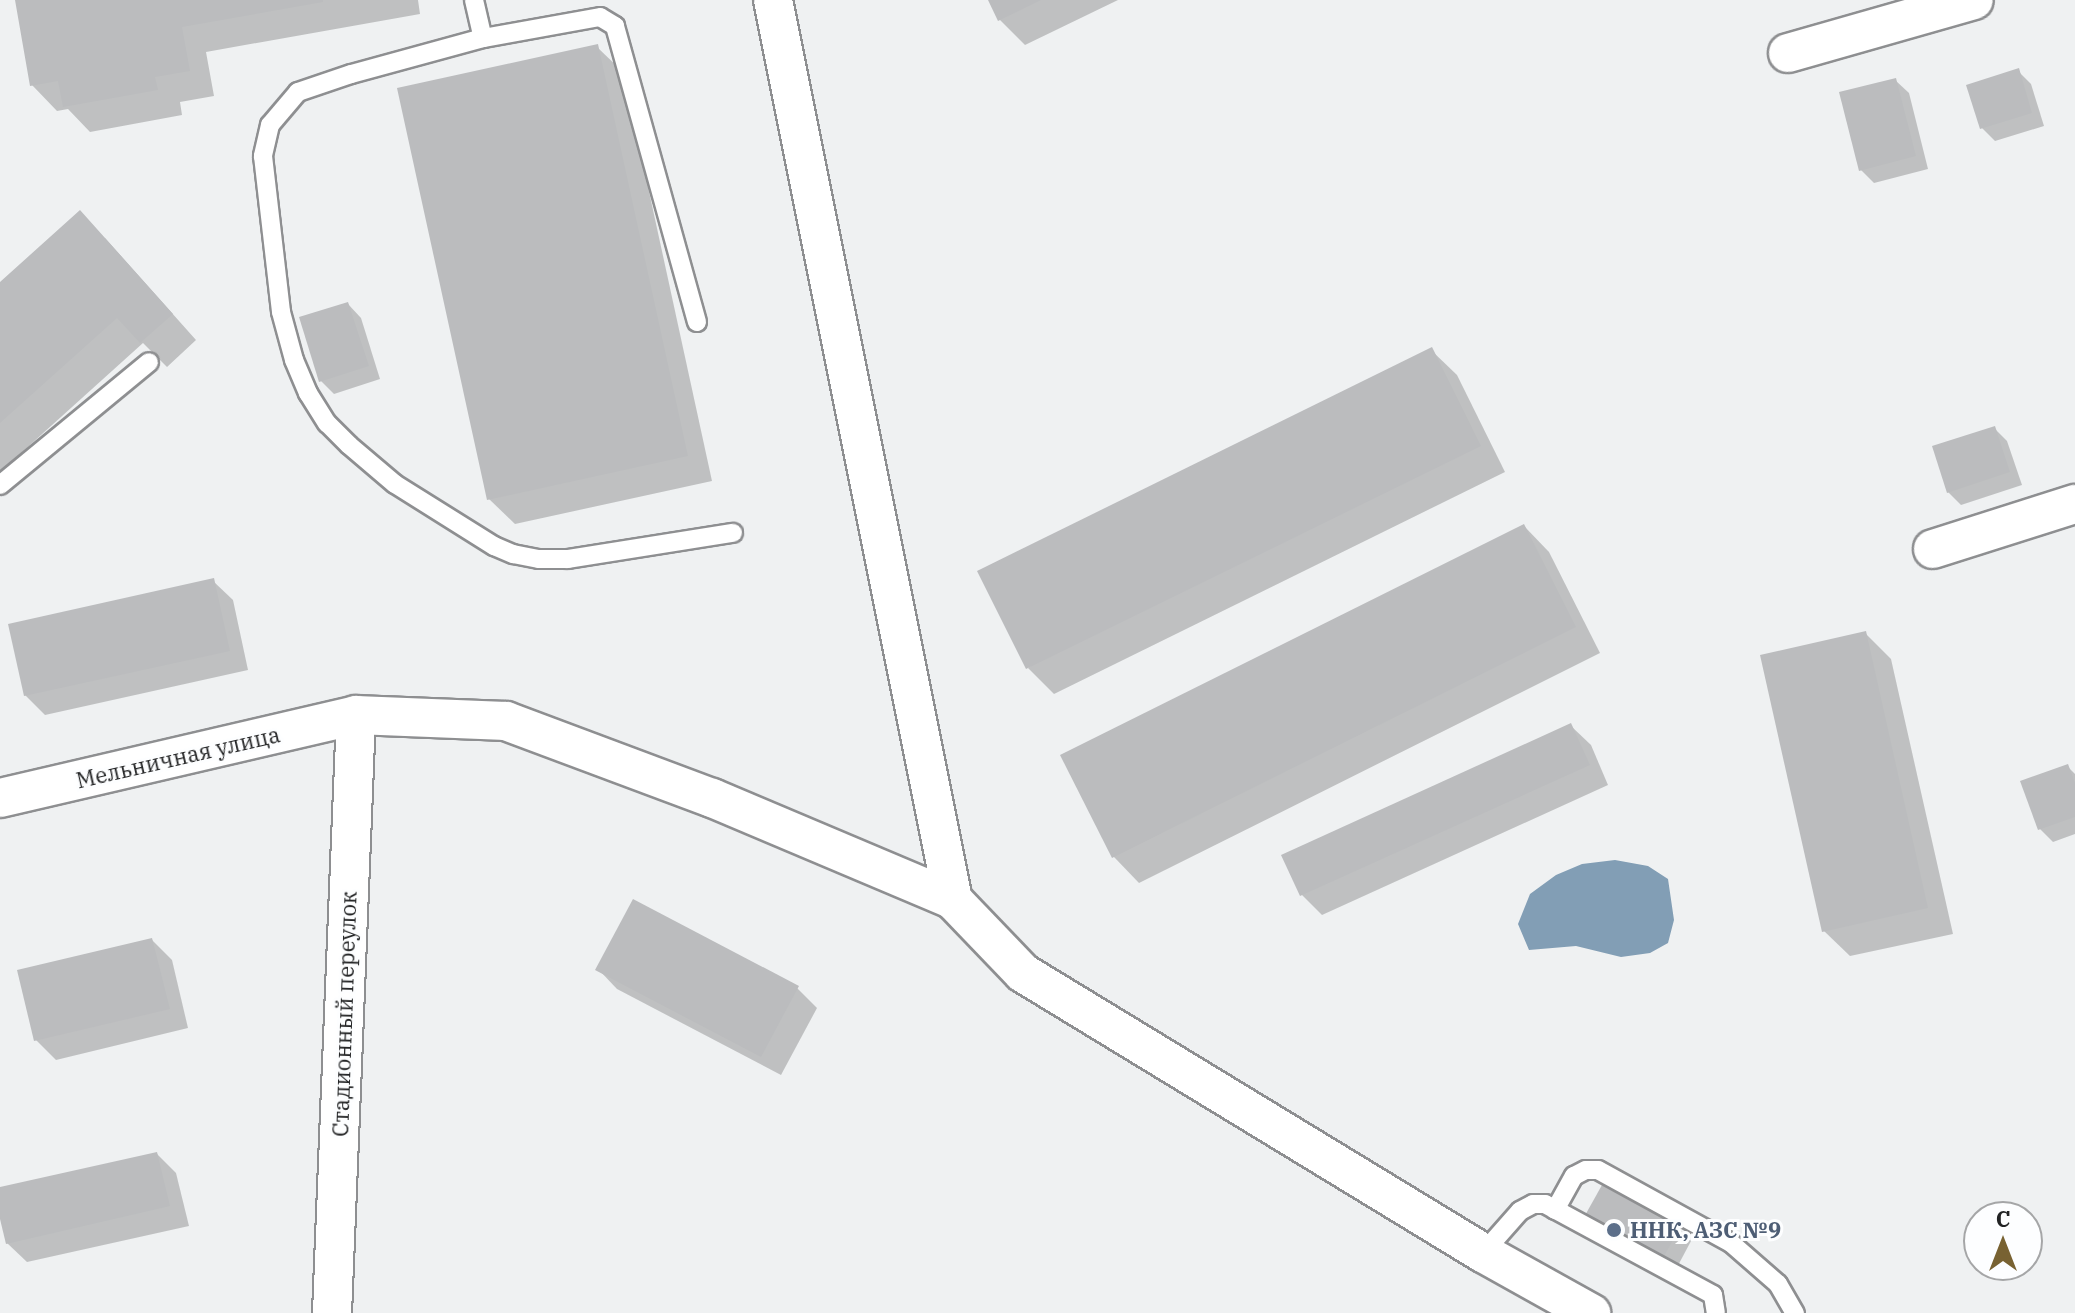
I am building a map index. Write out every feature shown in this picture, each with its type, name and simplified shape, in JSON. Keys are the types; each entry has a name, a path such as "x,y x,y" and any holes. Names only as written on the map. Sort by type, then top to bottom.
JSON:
{"street":[{"path":"773,0 953,900 981,934 1023,973 1483,1253 1591,1313"},
{"path":"1788,53 1974,0"},
{"path":"1933,549 2075,504"},
{"name":"Мельничная улица","path":"0,798 356,715 506,721 712,798 953,900"},
{"name":"Стадионный переулок","path":"332,1313 356,715"}],"lane":[{"path":"474,0 483,38"},
{"path":"697,322 615,26 600,17 483,38 298,92 270,125 263,156 281,312 294,360 308,393 327,423 395,484 494,546 513,554 539,559 568,559 733,533"},
{"path":"0,485 149,362"},
{"path":"1555,1210 1574,1176 1586,1170 1598,1170 1731,1243 1778,1284 1795,1313"},
{"path":"1483,1253 1520,1211 1533,1204 1545,1204 1713,1295 1716,1313"}],"water":[{"path":"1615,860 1648,866 1668,879 1674,920 1668,943 1650,953 1621,957 1576,946 1529,950 1518,924 1530,894 1556,875 1582,864"}],"building":[{"path":"15,0 323,2 182,27 190,71 155,77 158,90 63,107 58,81 30,86"},
{"path":"988,0 1041,0 998,21"},
{"path":"598,44 688,456 487,500 397,88"},
{"path":"2019,68 2032,113 1980,129 1966,85"},
{"path":"1896,78 1916,156 1859,171 1839,92"},
{"path":"80,210 173,314 140,343 117,318 0,423 0,282"},
{"path":"348,302 369,366 319,382 299,317"},
{"path":"1432,347 1481,446 1026,669 977,571"},
{"path":"1995,426 2010,472 1947,493 1932,446"},
{"path":"1524,524 1576,627 1112,858 1060,755"},
{"path":"214,578 230,651 24,696 8,624"},
{"path":"1866,631 1928,908 1822,932 1760,655"},
{"path":"1571,723 1590,765 1300,896 1281,855"},
{"path":"2068,764 2075,783 2075,817 2038,830 2020,781"},
{"path":"633,899 799,986 761,1057 595,970"},
{"path":"152,938 170,1009 34,1041 17,970"},
{"path":"157,1152 170,1206 6,1244 0,1219 0,1187"},
{"path":"1602,1185 1680,1227 1661,1262 1583,1219"}],"place":[{"name":"ННК, АЗС №9","path":"1614,1230"}]}
